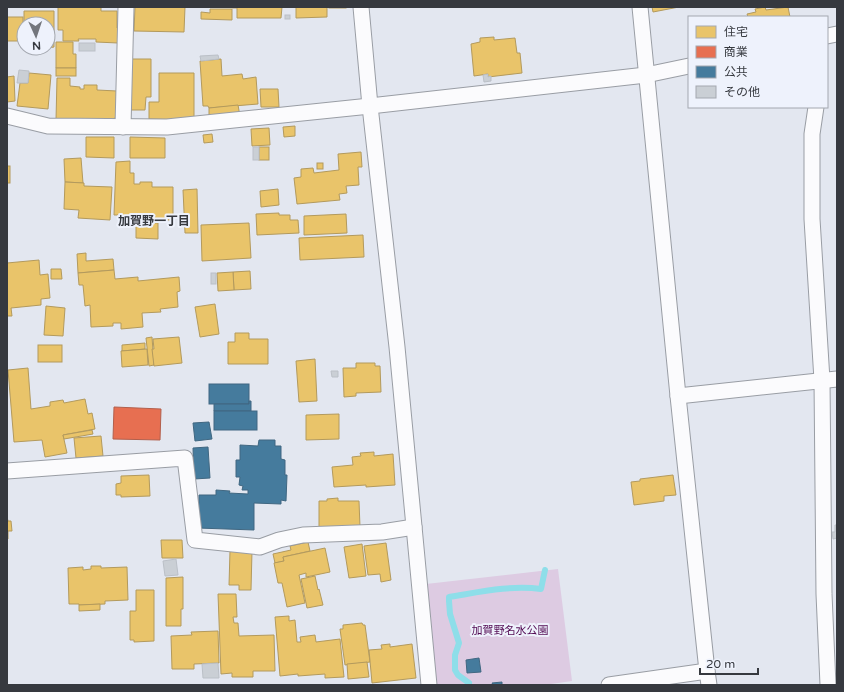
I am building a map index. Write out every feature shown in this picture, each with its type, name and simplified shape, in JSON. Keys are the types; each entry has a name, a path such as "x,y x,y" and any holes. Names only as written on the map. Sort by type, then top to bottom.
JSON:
{"street":[{"path":"123,127 126,7"},
{"path":"361,7 370,106 397,347 429,685"},
{"path":"609,685 708,678 678,396 640,7"},
{"path":"7,116 48,126 167,128 646,75 688,66"},
{"path":"816,108 812,134 812,219 830,379 824,594 828,685"},
{"path":"678,396 830,379"},
{"path":"7,471 185,458 195,540 260,546 278,540 303,535 382,532 414,527"}],"green space":[{"name":"加賀野名水公園","path":"558,569 572,681 544,685 435,685 426,584"}],"building: 住宅":[{"path":"58,7 101,7 101,11 117,11 117,28 119,28 118,43 96,42 96,39 63,41 63,30 58,30"},
{"path":"135,7 185,7 184,32 134,31"},
{"path":"232,7 282,7 281,18 237,18 237,8"},
{"path":"296,7 327,7 327,17 296,18"},
{"path":"346,7 346,8 329,8"},
{"path":"652,7 679,7 653,12"},
{"path":"765,7 766,10 788,7 790,16 748,16 747,14 756,12 755,9"},
{"path":"210,9 232,9 232,20 201,19 201,12 210,13"},
{"path":"24,11 54,11 54,16 24,16"},
{"path":"7,17 16,17 16,41 7,41"},
{"path":"494,37 494,40 515,38 517,53 520,53 522,73 488,77 488,74 474,76 471,44 480,42 480,38"},
{"path":"56,42 73,42 73,54 76,54 76,68 56,68"},
{"path":"129,59 151,59 151,97 146,97 145,110 128,110"},
{"path":"221,59 222,76 242,74 243,79 256,77 258,104 209,108 208,106 203,106 200,61"},
{"path":"56,68 76,68 76,76 56,76"},
{"path":"29,73 51,75 48,109 17,106 20,83 28,83"},
{"path":"159,73 194,73 194,120 149,119 149,102 159,102"},
{"path":"14,76 15,101 7,102 7,77"},
{"path":"57,78 70,78 70,86 80,87 80,89 84,89 84,85 97,85 97,90 117,91 116,119 114,118 114,121 56,120"},
{"path":"260,89 278,89 279,107 261,107"},
{"path":"238,105 240,116 209,119 209,108"},
{"path":"295,126 295,136 284,137 283,127"},
{"path":"269,128 270,145 252,146 251,129"},
{"path":"212,134 213,142 204,143 203,135"},
{"path":"86,137 114,137 114,158 86,157"},
{"path":"130,137 165,138 165,158 130,158"},
{"path":"259,147 269,147 269,160 259,160"},
{"path":"361,152 362,167 358,167 359,185 346,186 347,193 339,194 340,200 297,204 294,178 301,177 301,169 313,168 314,173 339,170 338,154"},
{"path":"81,158 83,183 65,182 64,159"},
{"path":"130,161 130,173 134,173 134,184 140,184 140,182 152,182 152,187 173,187 173,220 120,220 120,215 114,215 116,162"},
{"path":"317,163 323,163 323,169 317,169"},
{"path":"7,166 10,166 10,183 7,183"},
{"path":"65,182 84,183 84,186 112,187 110,220 78,218 79,210 64,209"},
{"path":"197,189 198,233 185,233 183,190"},
{"path":"278,189 279,205 261,207 260,191"},
{"path":"279,213 279,215 290,215 290,220 298,220 299,233 257,235 256,214"},
{"path":"346,214 347,233 304,235 304,216"},
{"path":"136,223 158,223 158,239 136,238"},
{"path":"249,223 251,258 202,261 201,225"},
{"path":"363,235 364,257 300,260 299,238"},
{"path":"86,253 86,261 113,259 114,270 78,273 77,254"},
{"path":"39,260 40,275 48,274 50,298 41,299 41,305 11,308 12,316 7,316 7,263"},
{"path":"51,269 61,269 62,279 51,279"},
{"path":"114,270 115,279 138,277 138,281 179,277 180,291 177,292 178,307 160,309 161,312 142,313 143,327 121,329 121,323 113,323 113,326 91,327 90,305 85,306 83,285 79,285 78,273"},
{"path":"250,271 251,289 234,290 233,272"},
{"path":"233,272 234,290 218,291 217,273"},
{"path":"215,304 219,334 200,337 195,307"},
{"path":"46,306 65,308 63,336 44,335"},
{"path":"235,333 249,333 249,339 268,339 268,364 228,364 228,342 235,342"},
{"path":"152,337 154,365 149,366 146,338"},
{"path":"179,337 182,363 154,366 152,349 154,349 153,339"},
{"path":"145,343 145,349 122,351 122,345"},
{"path":"38,345 62,345 62,362 38,362"},
{"path":"147,349 148,365 122,367 121,351"},
{"path":"315,359 317,401 299,402 296,361"},
{"path":"356,363 375,363 375,366 380,366 381,392 356,393 356,396 344,397 343,368 356,368"},
{"path":"28,368 31,409 50,406 50,402 63,400 64,403 85,399 88,414 92,413 95,429 63,435 67,453 45,457 42,440 14,442 8,370"},
{"path":"339,414 339,439 306,440 306,415"},
{"path":"92,430 93,434 64,439 63,435"},
{"path":"101,436 103,456 76,458 74,438"},
{"path":"374,452 374,456 393,454 395,485 334,487 332,467 353,465 352,457 361,456 360,453"},
{"path":"149,475 150,496 121,497 121,495 116,495 116,484 121,483 121,476"},
{"path":"673,475 676,495 664,496 664,501 634,505 631,482 640,481 640,479"},
{"path":"338,498 338,501 359,501 360,527 319,528 319,501 327,501 327,499"},
{"path":"7,517 8,521 11,521 12,531 8,531 8,539 7,539"},
{"path":"161,540 182,540 183,558 162,558"},
{"path":"308,542 310,551 283,557 284,561 275,563 273,554 291,550 290,546"},
{"path":"386,543 391,580 381,582 380,574 368,575 364,546"},
{"path":"362,544 366,576 349,578 344,547"},
{"path":"325,548 330,572 306,577 306,573 299,575 305,603 287,607 282,583 278,583 274,563 284,561 283,557"},
{"path":"230,551 252,551 251,590 239,590 239,585 229,585"},
{"path":"91,566 101,566 101,568 127,567 128,600 105,601 105,604 69,604 68,568 83,567 83,570 91,569"},
{"path":"315,576 323,605 307,608 301,579"},
{"path":"183,577 183,609 181,609 181,626 166,626 166,578"},
{"path":"136,590 154,590 154,641 134,642 134,640 130,640 130,611 136,611"},
{"path":"218,594 236,594 237,617 233,617 234,623 238,623 239,636 274,635 275,671 253,671 253,677 232,677 232,673 221,674"},
{"path":"100,604 100,610 79,611 79,605"},
{"path":"289,616 289,621 295,620 297,642 301,642 300,637 315,635 316,642 340,639 344,677 325,678 325,674 280,676 275,617"},
{"path":"362,623 365,625 370,662 345,665 340,629 343,629 343,625"},
{"path":"218,631 219,663 194,664 194,669 172,669 171,636 192,635 191,632"},
{"path":"390,644 390,647 412,644 416,678 372,683 369,650 382,649 381,645"},
{"path":"367,662 369,677 348,679 347,664"}],"building: 商業":[{"path":"114,407 161,409 160,440 113,439"}],"building: 公共":[{"path":"209,384 249,384 249,404 209,404"},
{"path":"249,401 251,401 251,411 214,411 214,404 249,404"},
{"path":"214,411 257,411 257,430 214,430"},
{"path":"209,422 212,439 195,441 193,423"},
{"path":"259,440 275,440 275,446 281,446 281,459 285,460 285,475 287,475 286,501 281,500 281,504 254,503 254,530 198,528 199,495 216,495 216,490 230,491 229,493 248,494 248,490 242,490 243,486 239,485 240,477 236,477 236,460 240,460 240,445 258,446"},
{"path":"208,447 210,478 194,479 193,448"},
{"path":"479,658 481,672 467,673 466,660"},
{"path":"502,682 502,685 493,685 492,683"}],"building: その他":[{"path":"285,15 290,15 290,19 285,19"},
{"path":"79,43 95,43 95,51 79,51"},
{"path":"218,55 219,59 201,61 200,56"},
{"path":"19,70 29,71 28,83 17,83"},
{"path":"488,74 488,77 491,76 491,81 484,82 483,75"},
{"path":"253,147 259,147 259,160 253,160"},
{"path":"211,273 216,273 216,284 211,284"},
{"path":"331,371 338,371 338,377 332,377"},
{"path":"835,525 837,525 837,538 833,539 832,532 835,532"},
{"path":"176,559 178,575 165,576 163,561"},
{"path":"218,663 219,678 203,678 202,664"}],"waterway":[{"path":"469,683 458,675 455,670 455,655 459,643 450,614 449,597 506,588 541,589 545,570"}],"district":[{"name":"加賀野一丁目","path":"154,221"}]}
